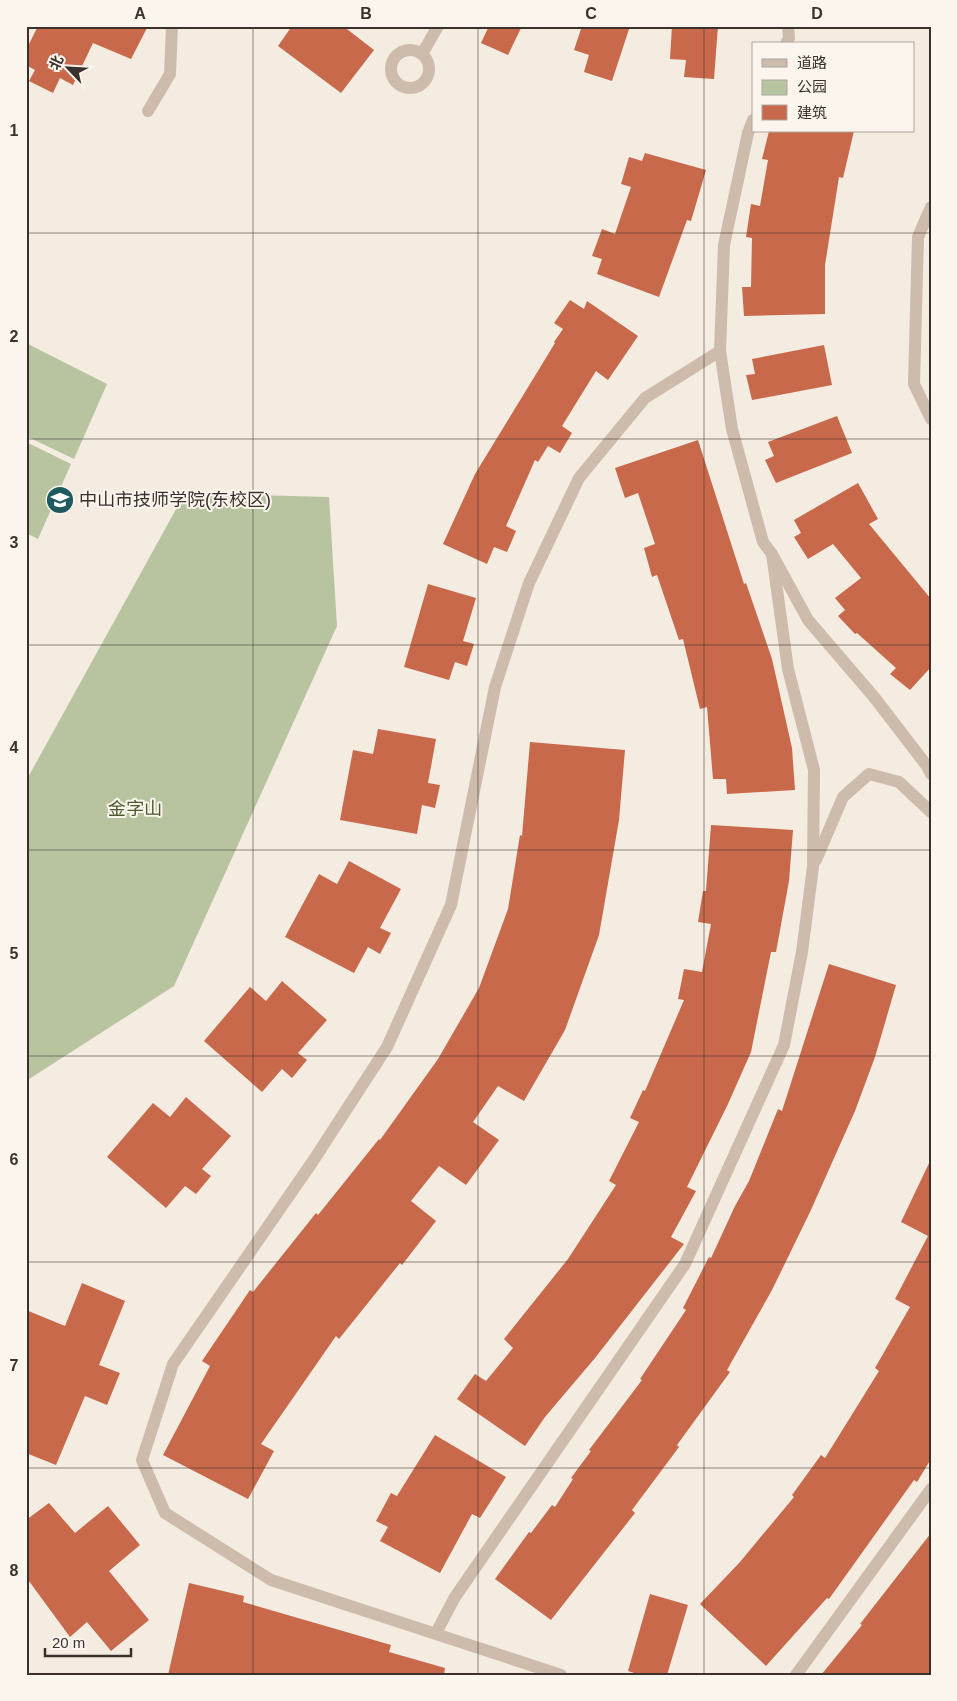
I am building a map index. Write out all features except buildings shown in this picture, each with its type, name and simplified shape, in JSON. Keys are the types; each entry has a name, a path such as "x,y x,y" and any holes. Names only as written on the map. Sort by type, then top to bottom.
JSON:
{"street":[{"path":"148,111 170,74 172,26"},
{"path":"422,54 438,26"},
{"path":"752,123 748,133 724,245 720,350 732,428 763,542 772,554 808,620 874,697 927,766 931,774"},
{"path":"931,207 918,237 914,384 931,419"},
{"path":"561,1675 271,1580 165,1512 142,1460 173,1364 307,1169 387,1046 452,905 495,687 529,582 579,478 644,398 720,350"},
{"path":"436,1633 455,1596 685,1264 784,1045 802,952 813,867 814,770 788,669 772,554"},
{"path":"813,867 843,797 869,774 899,782 931,812"},
{"path":"796,1675 931,1489"}],"green space":[{"path":"26,343 107,384 74,459 26,436"},
{"path":"26,442 71,464 38,539 26,533"},
{"name":"金字山","path":"185,493 329,497 337,626 174,986 26,1081 26,781"}],"place":[{"name":"中山市技师学院(东校区)","path":"60,500"}]}
